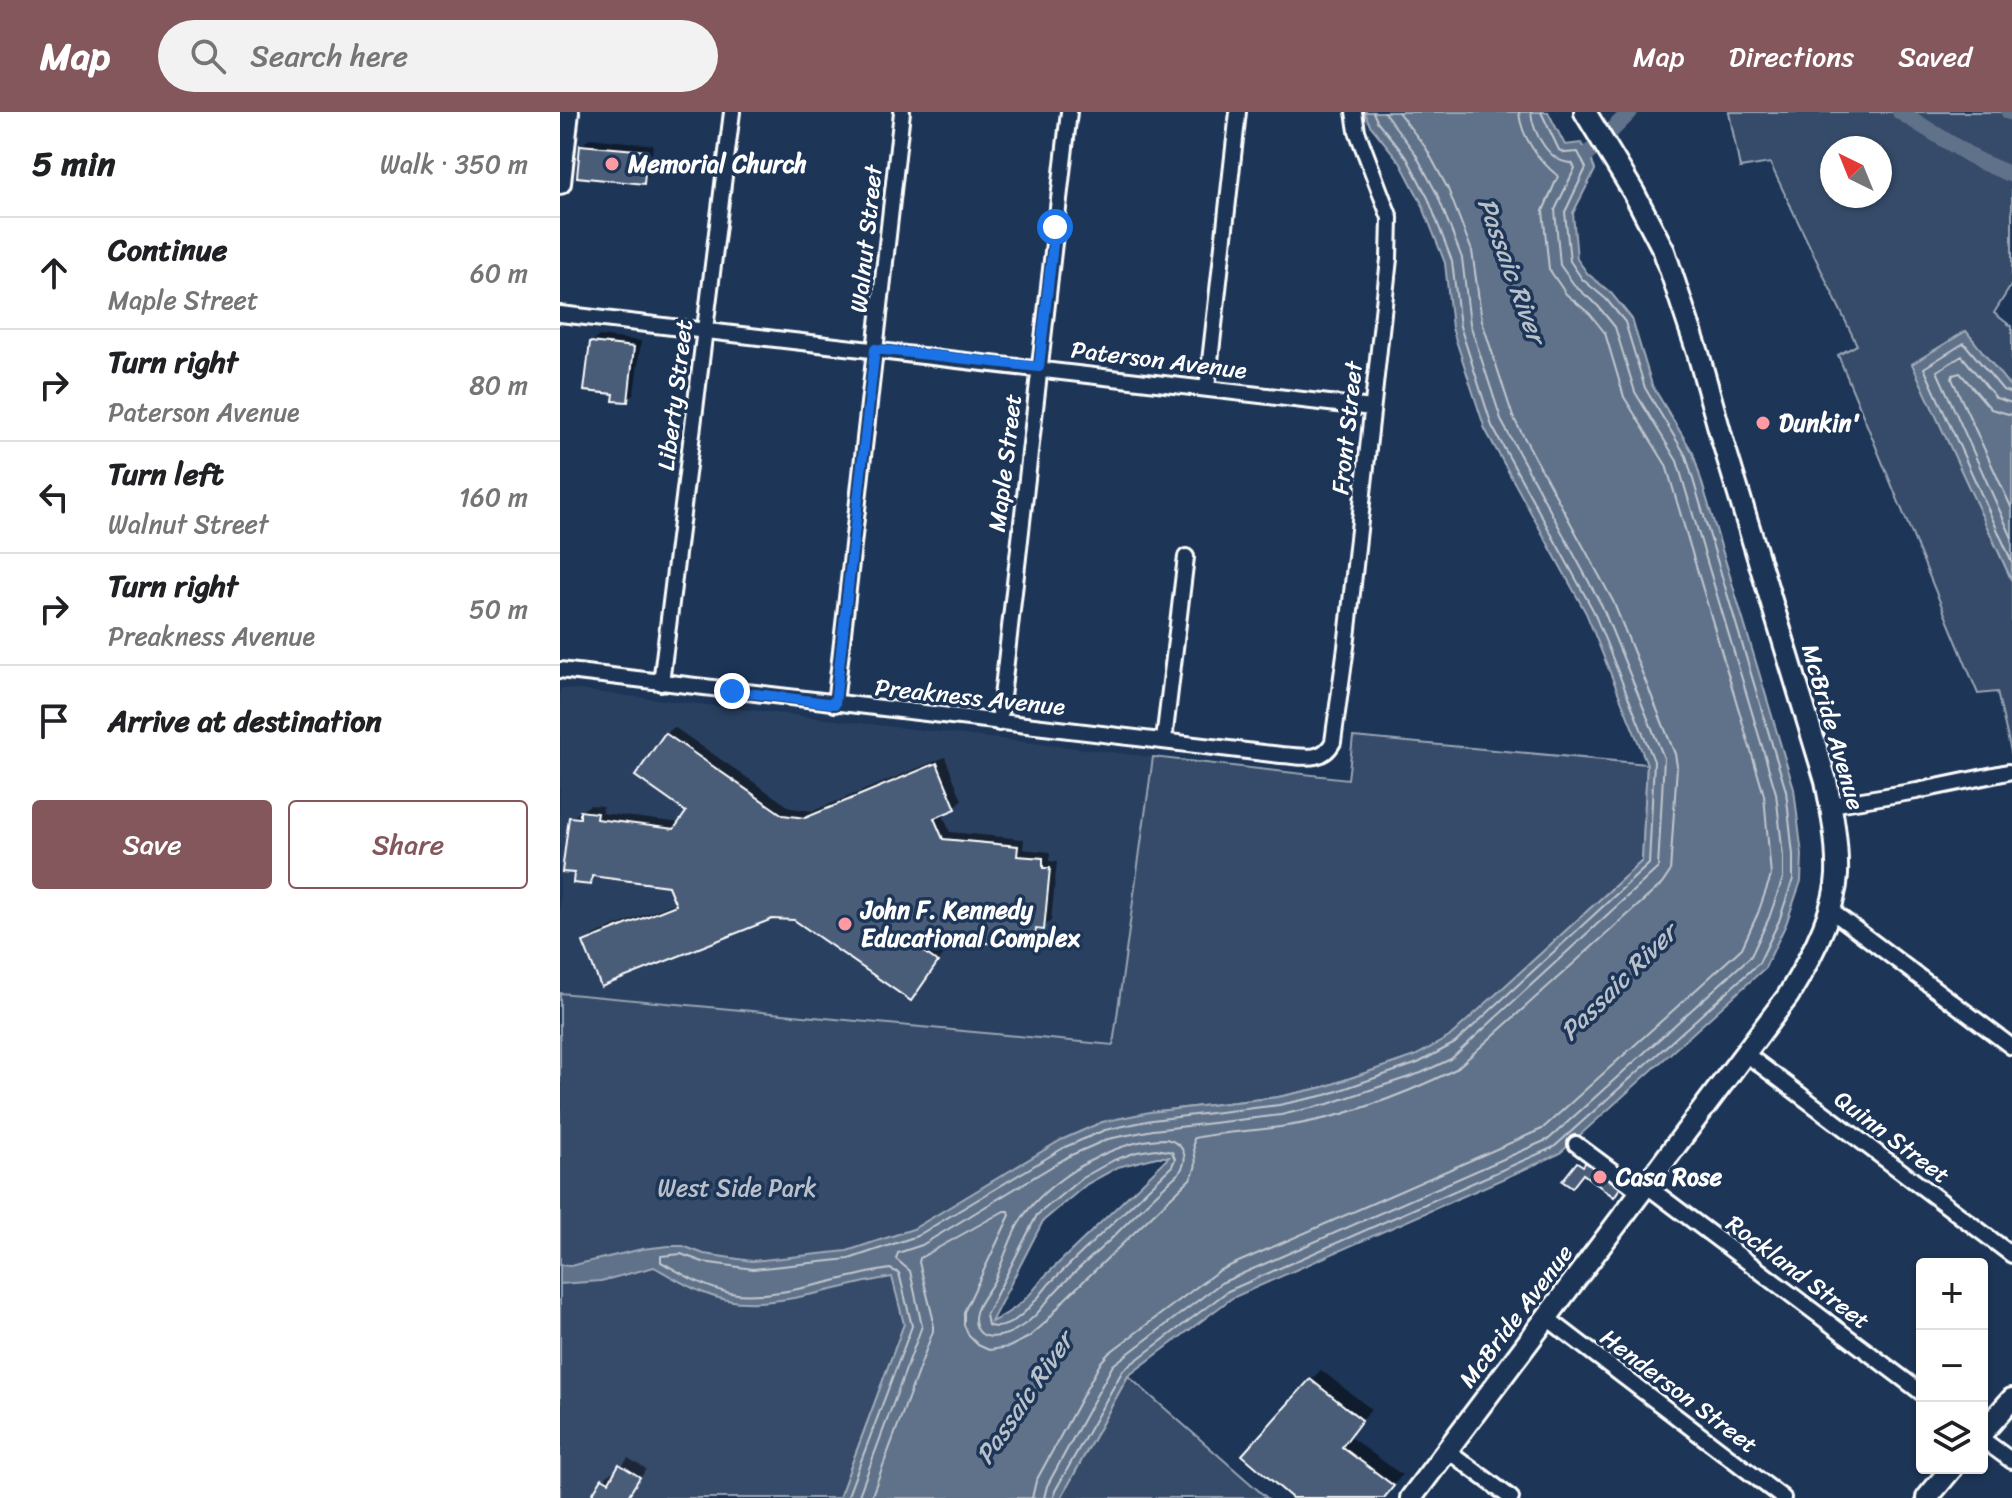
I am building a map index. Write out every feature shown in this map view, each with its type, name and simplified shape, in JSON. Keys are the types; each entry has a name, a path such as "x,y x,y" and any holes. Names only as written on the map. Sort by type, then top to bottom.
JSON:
{"main road":[{"name":"McBride Avenue","path":"1411,1498 1788,996 1807,963 1829,909 1837,878 1831,805 1698,353 1664,251 1585,112"},
{"path":"560,183 565,124"},
{"path":"1988,1429 2012,1399"},
{"path":"1927,1498 1947,1474"}],"street":[{"name":"Liberty Street","path":"661,683 732,112"},
{"name":"Walnut Street","path":"835,704 902,112"},
{"name":"Maple Street","path":"999,723 1069,112"},
{"path":"1207,388 1238,112"},
{"name":"Front Street","path":"1326,753 1333,742 1345,658 1389,259 1390,218 1357,131 1354,112"},
{"name":"Paterson Avenue","path":"560,314 1039,367 1372,408"},
{"path":"1164,740 1186,557"},
{"name":"Preakness Avenue","path":"560,670 999,723 1313,757 1326,753"},
{"path":"1831,805 1931,789 2008,772"},
{"path":"1829,909 2012,1047"},
{"name":"Quinn Street","path":"1746,1054 2012,1255"},
{"name":"Rockland Street","path":"1576,1144 1645,1190 1916,1389"},
{"name":"Henderson Street","path":"1547,1318 1783,1498"},
{"path":"1988,1441 2012,1461"},
{"path":"1447,1450 1511,1498"}],"shaded area":[{"name":"John F. Kennedy Educational Complex","path":"560,688 1153,757 1114,1045 560,993"}],"green space":[{"path":"1729,112 2012,112 2012,284 1994,313 2012,327 2012,389 1966,331 1913,364 2012,581 2012,756 1997,692 1978,694 1838,355 1857,345 1770,163 1740,168"},
{"name":"West Side Park","path":"1353,737 1647,764 1642,861 1443,1043 1415,1056 1324,1087 1278,1097 1150,1112 904,1324 839,1498 560,1498 560,993 1113,1045 1153,757 1348,779"},
{"path":"1128,1376 1267,1498 1061,1498"}],"water":[{"name":"Passaic River","path":"1364,112 1548,112 1565,145 1581,143 1589,153 1595,170 1573,213 1577,259 1632,319 1652,385 1693,453 1794,789 1802,855 1801,881 1786,924 1765,968 1559,1154 1232,1298 1128,1376 1061,1498 839,1498 904,1324 892,1277 788,1299 746,1302 708,1295 654,1267 601,1281 560,1284 560,1265 570,1266 642,1249 669,1246 683,1246 704,1254 752,1261 847,1251 913,1229 1061,1140 1102,1122 1150,1112 1278,1097 1324,1087 1415,1056 1449,1037 1642,861 1647,764 1586,613 1485,429 1452,328 1445,263 1421,202 1400,162 1370,125","holes":["1169,1157 1026,1298 991,1322 1043,1221 1087,1184 1118,1167"]},
{"path":"1966,331 2012,389 2012,581 1912,364"}],"building":[{"name":"Memorial Church","path":"580,145 647,151 644,184 577,177"},
{"path":"590,342 634,347 628,402 613,401 614,394 584,391"},
{"path":"665,733 783,815 805,818 937,763 956,809 934,818 943,839 1018,846 1017,856 1043,858 1043,868 1050,868 1044,930 1036,929 1035,935 1008,933 1007,945 930,938 921,950 938,962 911,1001 794,920 772,919 601,987 583,942 676,905 668,886 592,876 591,885 573,883 574,873 562,872 569,817 580,818 580,811 597,813 596,819 674,829 686,812 635,776"},
{"name":"Casa Rose","path":"1588,1159 1622,1185 1614,1197 1583,1174 1572,1188 1562,1181 1577,1162 1583,1166"},
{"path":"1310,1379 1362,1420 1342,1447 1394,1486 1384,1498 1292,1498 1242,1455"},
{"path":"619,1464 640,1477 627,1498 590,1498 602,1478 609,1482"}],"waterway":[{"path":"1589,153 1630,112"},
{"path":"1900,112 1979,161 2012,175"}],"place":[{"name":"Memorial Church","path":"612,164"},
{"name":"Dunkin'","path":"1763,423"},
{"name":"John F. Kennedy Educational Complex","path":"845,924"},
{"name":"Casa Rose","path":"1600,1177"}],"route":[{"path":"732,691 835,704 875,349 1039,367 1055,227"}]}
